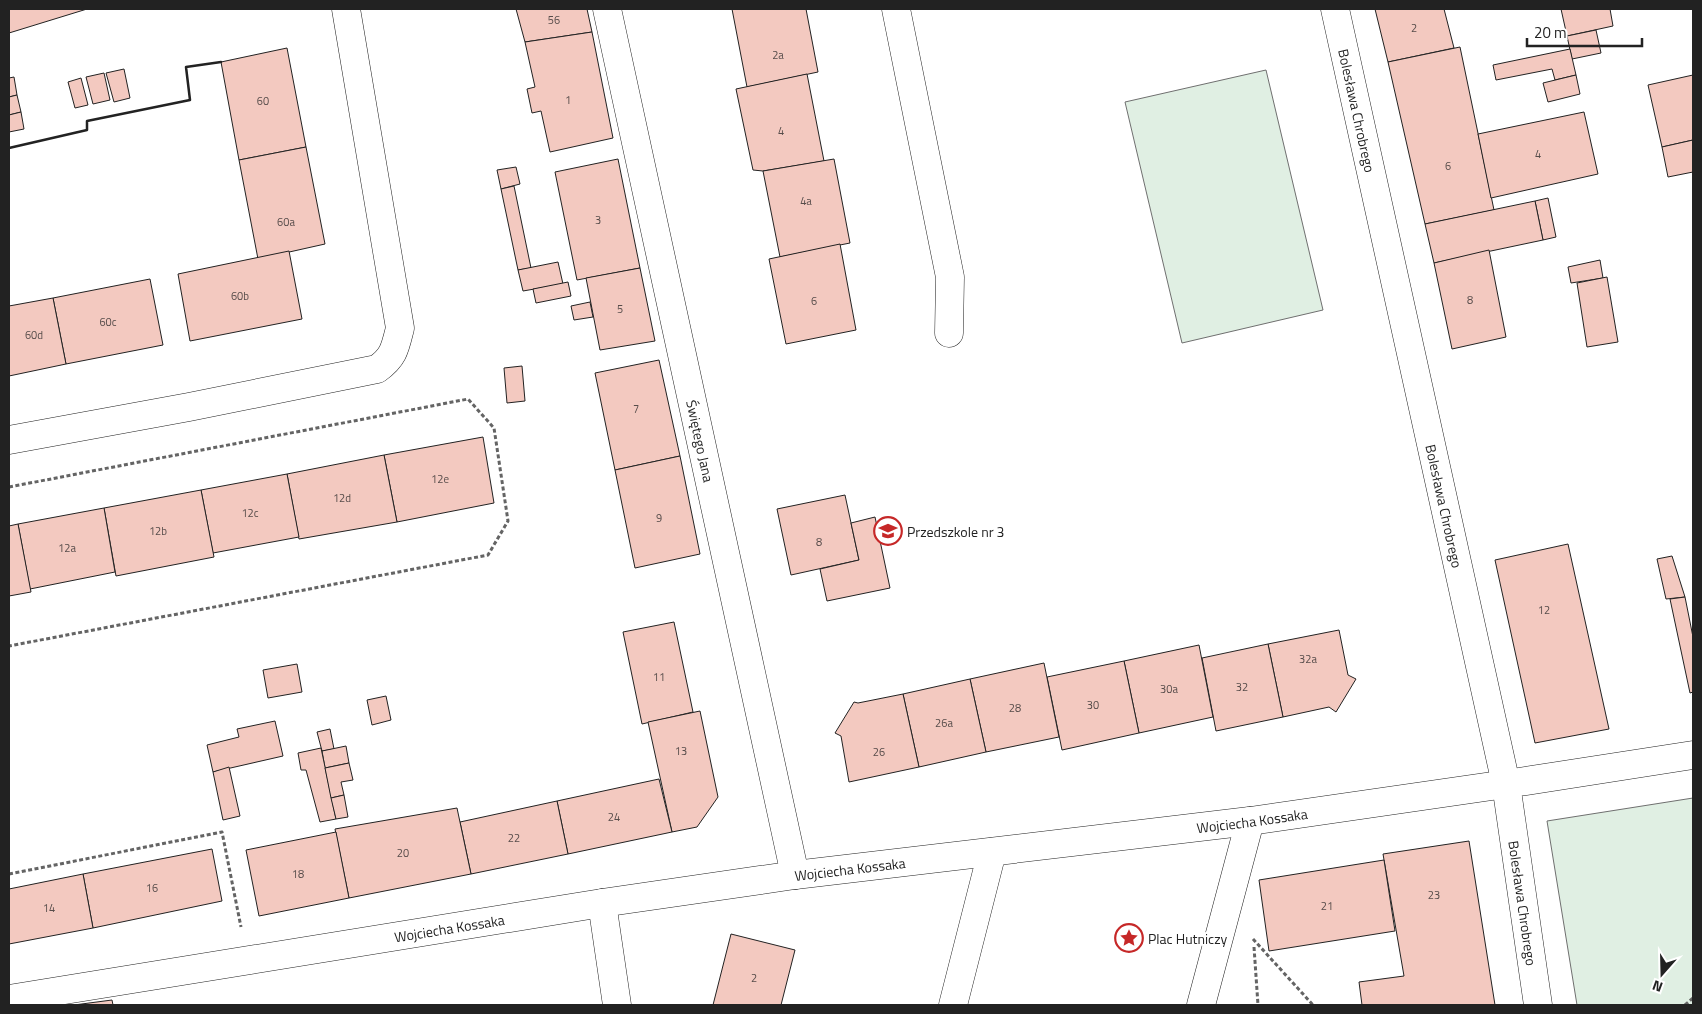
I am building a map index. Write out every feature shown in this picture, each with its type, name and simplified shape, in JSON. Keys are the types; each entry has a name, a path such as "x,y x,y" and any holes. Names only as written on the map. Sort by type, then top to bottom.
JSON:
{"street":[{"path":"9,440 189,407 377,369 387,362 394,350 400,328 346,9"},
{"name":"Świętego Jana","path":"607,9 794,875"},
{"path":"896,9 950,277 949,333"},
{"name":"Bolesława Chrobrego","path":"1335,9 1506,784 1538,1005"},
{"name":"Wojciecha Kossaka","path":"9,999 602,903 794,875 1250,821 1693,755"},
{"path":"1201,1005 1250,821"},
{"path":"953,1005 992,852"},
{"path":"602,903 617,1005"}],"path":[{"path":"9,487 468,399 494,428 508,521 488,555 9,646"},
{"path":"9,874 222,832 242,933"},
{"path":"1248,933 1313,1005"},
{"path":"1253,939 1258,1005"},
{"path":"1685,1005 1693,998"}],"green space":[{"path":"1266,70 1323,310 1182,343 1125,102"},
{"path":"1693,798 1693,1005 1577,1005 1547,821"}],"building":[{"path":"9,9 87,9 9,33"},
{"path":"516,9 587,9 592,32 525,42"},
{"path":"732,9 806,9 818,72 747,87"},
{"path":"1375,9 1444,9 1454,48 1388,62"},
{"path":"1561,9 1610,9 1613,26 1567,36"},
{"path":"1596,30 1601,53 1572,59 1567,36"},
{"path":"592,32 613,138 550,152 541,111 532,113 527,89 535,87 525,42"},
{"path":"1460,47 1494,210 1425,224 1388,62"},
{"path":"287,48 306,147 239,160 221,62"},
{"path":"1570,49 1576,75 1555,80 1552,69 1496,80 1493,65"},
{"path":"124,69 130,98 114,102 106,73"},
{"path":"104,73 110,100 93,104 86,77"},
{"path":"807,74 824,161 763,171 753,170 736,89"},
{"path":"1576,75 1580,94 1548,102 1543,83"},
{"path":"1693,75 1693,140 1662,147 1648,85"},
{"path":"14,77 17,95 9,97 9,78"},
{"path":"81,78 88,105 75,108 68,82"},
{"path":"17,95 21,112 9,115 9,97"},
{"path":"21,112 24,129 9,132 9,115"},
{"path":"1584,112 1598,174 1491,198 1478,134"},
{"path":"1693,140 1693,172 1668,177 1662,147"},
{"path":"306,147 325,244 258,259 239,160"},
{"path":"618,159 640,268 577,280 555,172"},
{"path":"834,159 850,243 780,257 763,171"},
{"path":"516,167 520,184 501,189 497,170"},
{"path":"514,186 531,268 518,270 501,189"},
{"path":"1548,198 1556,237 1543,240 1535,201"},
{"path":"1535,201 1543,240 1434,263 1425,224"},
{"path":"840,244 856,330 786,344 769,259"},
{"path":"1489,250 1506,337 1452,349 1434,263"},
{"path":"289,251 302,319 190,341 178,274"},
{"path":"1600,260 1603,278 1571,283 1568,267"},
{"path":"558,262 563,284 523,291 518,270"},
{"path":"640,268 655,341 600,350 586,278"},
{"path":"1607,277 1618,342 1587,347 1577,283"},
{"path":"150,279 163,345 66,364 53,298"},
{"path":"568,282 571,296 536,303 533,289"},
{"path":"53,298 66,364 9,376 9,306"},
{"path":"590,302 593,317 574,320 571,306"},
{"path":"659,360 680,456 615,470 595,373"},
{"path":"522,366 525,401 507,403 504,368"},
{"path":"483,437 494,503 397,522 384,455"},
{"path":"384,455 397,522 299,539 287,474"},
{"path":"680,456 700,554 635,568 615,470"},
{"path":"287,474 299,537 213,553 201,490"},
{"path":"201,490 214,557 116,576 104,508"},
{"path":"845,495 859,560 791,575 777,509"},
{"path":"104,508 115,572 30,589 18,524"},
{"path":"875,517 890,588 827,601 820,569 859,560 851,523"},
{"path":"18,524 31,592 9,596 9,526"},
{"path":"1568,544 1609,729 1535,743 1495,560"},
{"path":"1672,556 1685,597 1666,599 1657,559"},
{"path":"1685,597 1693,637 1693,692 1690,693 1670,599"},
{"path":"674,622 693,712 642,724 623,632"},
{"path":"1339,630 1348,675 1356,679 1336,712 1329,707 1283,717 1268,644"},
{"path":"1268,644 1283,717 1216,731 1202,658"},
{"path":"1199,645 1213,717 1139,733 1124,661"},
{"path":"1124,661 1139,733 1062,750 1047,677"},
{"path":"1044,663 1059,737 986,752 970,679"},
{"path":"297,664 302,692 268,698 263,670"},
{"path":"970,679 986,752 919,767 903,694"},
{"path":"903,694 919,767 849,782 841,736 835,733 854,702 858,703"},
{"path":"386,696 391,720 372,725 367,700"},
{"path":"700,711 718,797 697,827 672,832 648,722"},
{"path":"275,721 283,756 213,772 207,745 239,737 237,729"},
{"path":"330,729 334,749 322,751 317,732"},
{"path":"346,746 349,763 325,768 322,751"},
{"path":"321,748 336,819 320,822 306,770 301,770 298,753"},
{"path":"349,763 353,780 341,782 344,795 331,798 325,768"},
{"path":"229,767 240,816 223,820 213,772"},
{"path":"659,779 672,832 568,854 557,801"},
{"path":"344,795 348,817 336,819 331,798"},
{"path":"557,801 568,854 471,874 460,822"},
{"path":"457,808 471,874 349,898 335,829"},
{"path":"336,832 349,898 259,916 246,850"},
{"path":"1469,841 1495,1005 1362,1005 1359,982 1404,976 1383,854"},
{"path":"212,849 222,901 93,928 83,874"},
{"path":"1384,860 1395,931 1269,951 1259,880"},
{"path":"83,874 93,928 9,944 9,889"},
{"path":"731,934 795,950 781,1005 713,1005"},
{"path":"112,1000 113,1005 74,1005"}],"wall":[{"path":"9,148 87,130 87,121 190,100 186,67 221,62"}],"place":[{"name":"Przedszkole nr 3","path":"888,531"},
{"name":"Plac Hutniczy","path":"1129,938"}]}
